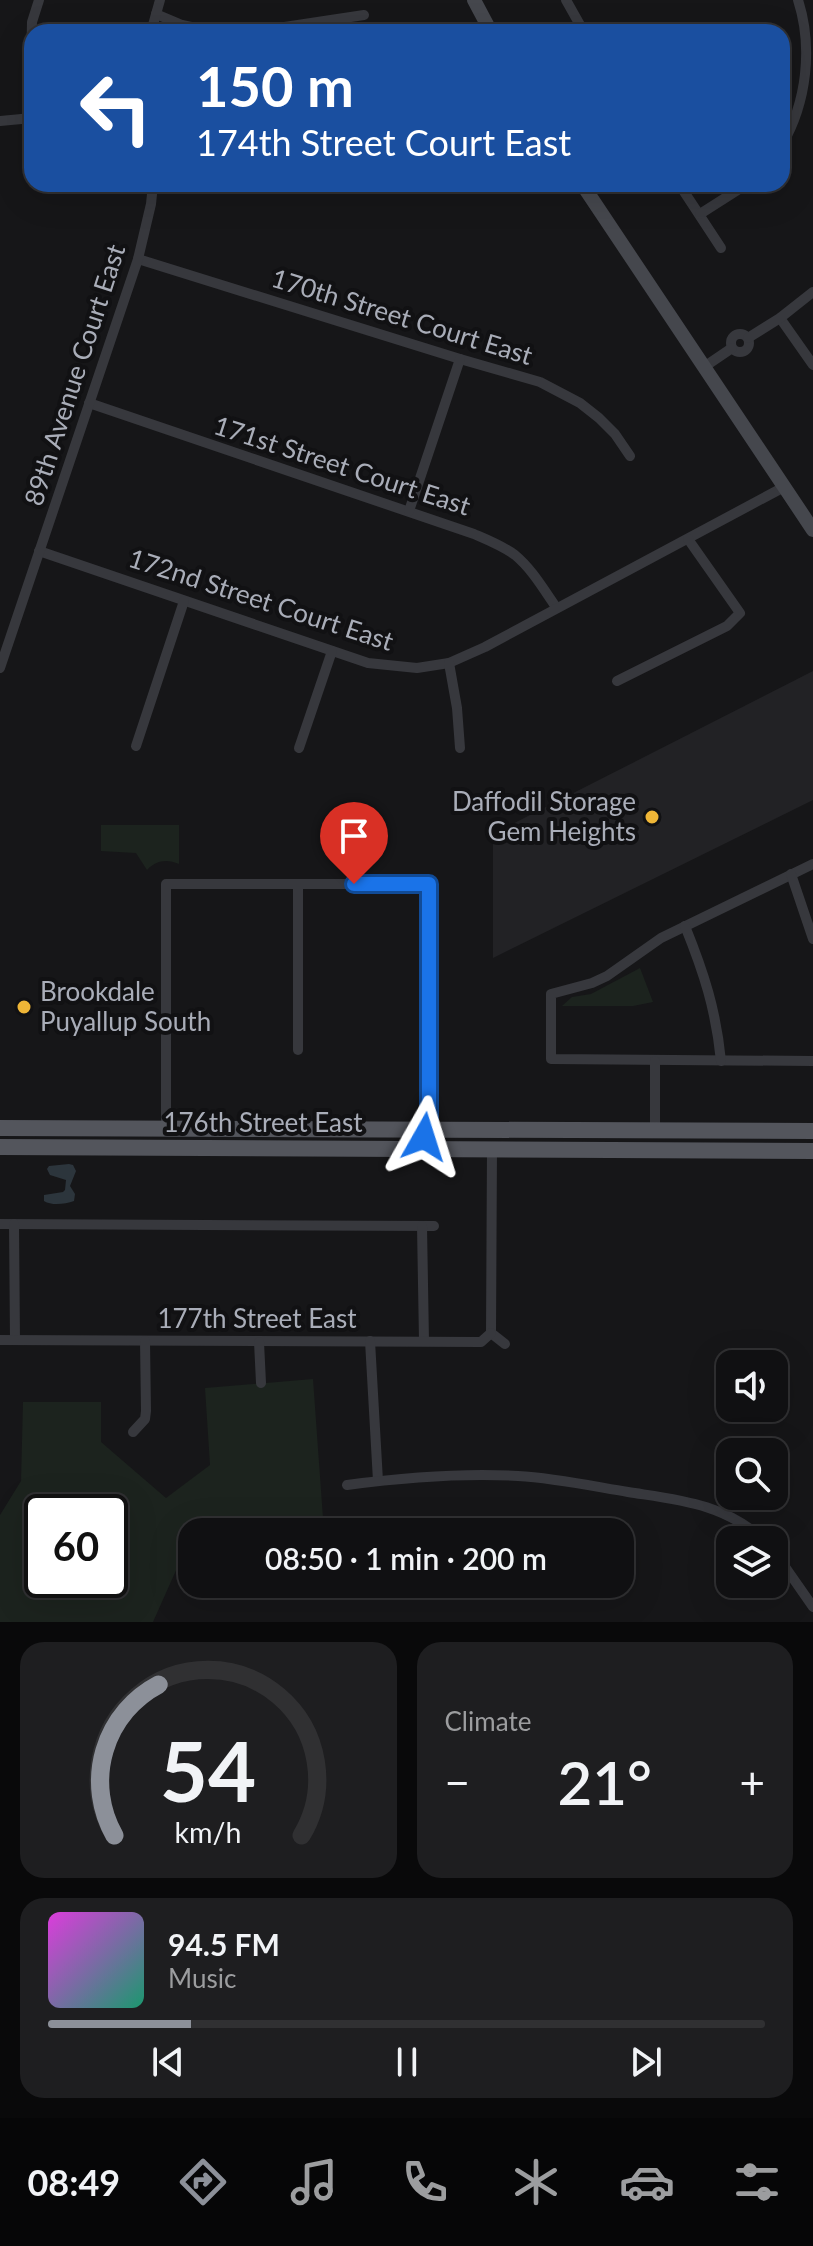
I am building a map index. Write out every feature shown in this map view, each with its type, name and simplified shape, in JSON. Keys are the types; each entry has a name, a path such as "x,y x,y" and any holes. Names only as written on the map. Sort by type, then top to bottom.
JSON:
{"main road":[{"name":"176th Street East","path":"0,1128 813,1131"},
{"path":"21,1147 23,1140 29,1137 122,1136 163,1129"},
{"path":"253,1147 308,1139 422,1138 429,1130"},
{"path":"492,1148 498,1138 573,1138 606,1130"},
{"name":"176th Street East","path":"0,1147 813,1151"}],"street":[{"path":"32,24 39,0"},
{"path":"153,24 160,0"},
{"path":"474,0 487,24"},
{"path":"566,0 580,24"},
{"path":"790,128 808,76 807,28 798,0"},
{"path":"156,14 180,24"},
{"path":"304,24 364,15"},
{"path":"0,121 24,119"},
{"name":"89th Avenue Court East","path":"0,668 138,259 152,192"},
{"path":"587,192 813,530"},
{"path":"685,192 721,248"},
{"path":"700,214 734,192"},
{"name":"170th Street Court East","path":"138,259 540,382 580,403 599,418 630,456"},
{"path":"704,367 732,348 738,352 745,351 749,345 748,338 813,292"},
{"path":"780,318 813,365"},
{"path":"409,511 460,359"},
{"name":"171st Street Court East","path":"89,403 474,534 516,556 556,607"},
{"name":"172nd Street Court East","path":"39,551 368,663 417,668 449,663 485,647 784,487"},
{"path":"617,681 727,626 740,613 688,539"},
{"path":"136,746 184,601"},
{"path":"299,748 332,651"},
{"path":"449,663 460,748"},
{"path":"813,864 661,938 607,976 551,994 551,1059 813,1061"},
{"path":"791,874 813,939"},
{"path":"163,1129 166,884 429,884 429,1130"},
{"path":"298,884 298,1050"},
{"path":"685,926 706,980 717,1025 721,1061"},
{"path":"655,1061 655,1130"},
{"path":"492,1148 491,1333 505,1344"},
{"path":"0,1224 428,1226 424,1341"},
{"path":"14,1224 15,1340"},
{"name":"177th Street East","path":"0,1340 481,1342 491,1333"},
{"path":"133,1432 141,1426 146,1411 145,1341"},
{"path":"370,1341 378,1481"},
{"path":"259,1342 261,1383"},
{"path":"347,1485 520,1476 708,1507 746,1526"},
{"path":"788,1571 813,1607"}],"shaded area":[{"name":"Daffodil Storage Gem Heights","path":"813,671 813,800 493,958 493,834"},
{"path":"101,825 179,825 179,864 162,861 147,870 136,853 101,851"},
{"path":"640,968 653,1002 633,1006 562,1006 572,997 591,994"},
{"path":"69,1164 76,1171 70,1186 75,1194 74,1201 51,1204 44,1201 44,1195 65,1190 66,1180 50,1175 49,1166"},
{"path":"313,1379 323,1518 178,1518 178,1566 153,1622 0,1622 0,1515 21,1481 23,1402 101,1402 101,1442 166,1498 210,1465 205,1388"}],"place":[{"name":"Daffodil Storage Gem Heights","path":"652,817"},
{"name":"Brookdale Puyallup South","path":"24,1007"}],"route":[{"path":"354,884 429,884 429,1130 424,1137"}]}
